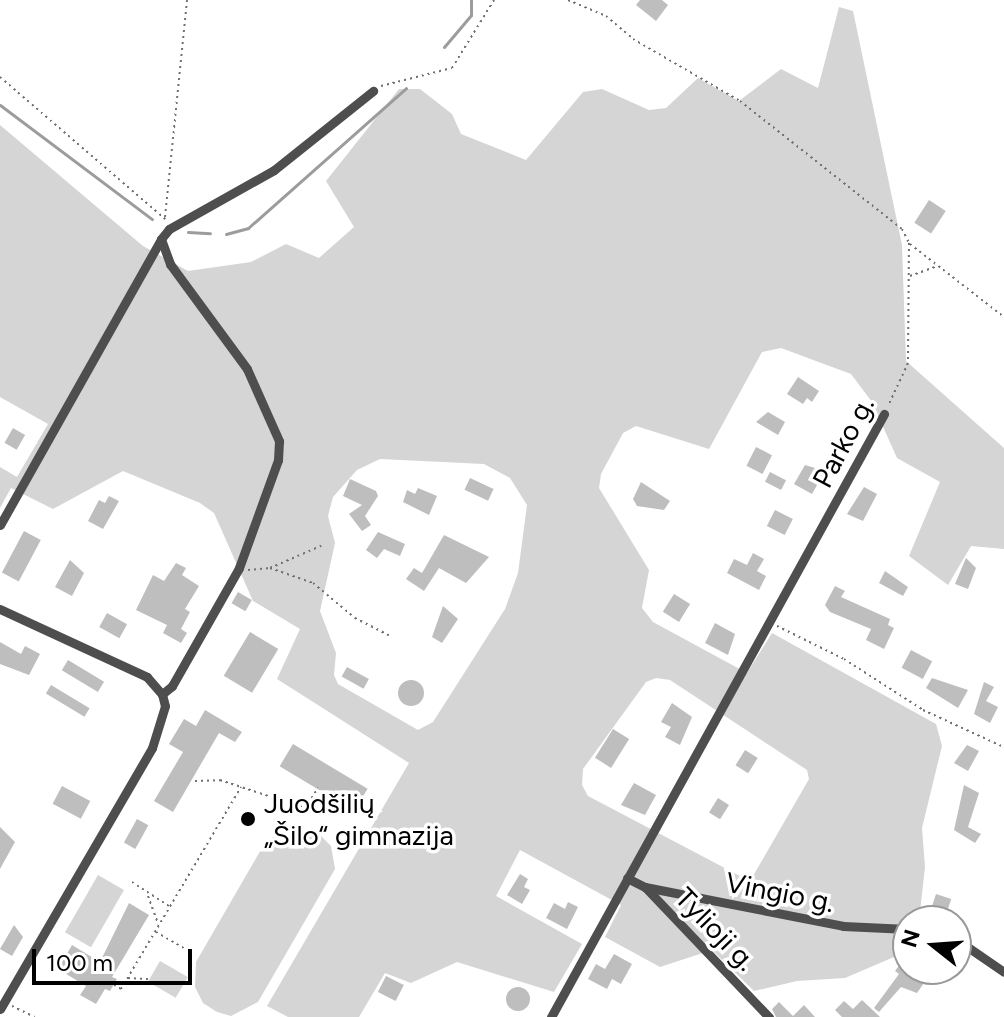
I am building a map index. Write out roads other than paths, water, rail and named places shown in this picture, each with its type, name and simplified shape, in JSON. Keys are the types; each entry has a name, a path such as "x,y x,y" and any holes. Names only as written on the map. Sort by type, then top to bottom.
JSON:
{"street":[{"path":"0,525 169,229 274,170 373,91"},
{"path":"161,239 170,264 247,369 279,441 278,460 239,568 172,686 162,694"},
{"name":"Parko g.","path":"551,1017 884,414"},
{"path":"0,609 131,669 162,694 164,719 152,748 2,1006"},
{"name":"Tylioji g.","path":"627,878 645,887 769,1017"},
{"name":"Vingio g.","path":"645,887 843,926 892,928"},
{"path":"972,950 1004,972"}],"waterway":[{"path":"444,47 471,15 471,0"},
{"path":"226,234 248,228 406,88"},
{"path":"0,105 152,219"},
{"path":"188,232 210,233"}],"place":[{"name":"Juodšilių „Šilo“ gimnazija","path":"248,819"}]}
